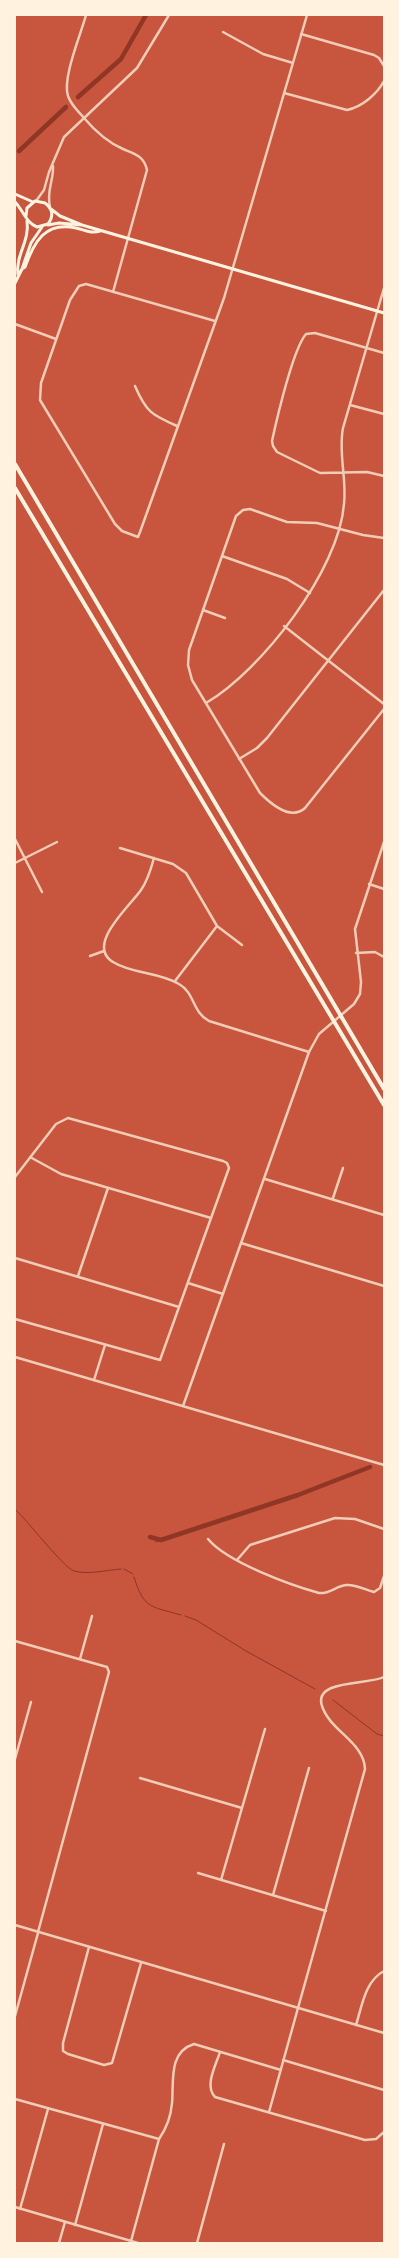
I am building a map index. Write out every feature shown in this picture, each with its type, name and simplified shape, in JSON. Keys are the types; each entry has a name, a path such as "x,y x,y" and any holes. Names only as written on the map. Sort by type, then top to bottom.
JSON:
{"highway":[{"path":"15,464 384,1089"},
{"path":"15,488 384,1105"}],"main road":[{"path":"15,194 34,201 43,201 60,216 82,225 384,313"},
{"path":"18,274 17,266 28,235 27,208 34,201"},
{"path":"15,202 34,226 59,223 82,225"},
{"path":"22,269 31,242 52,217 50,208"},
{"path":"15,283 18,274 26,267 36,241 50,231 64,227 93,233 100,230"}],"street":[{"path":"86,15 67,85 70,100 84,118 106,139 138,155 146,167 146,177 113,292"},
{"path":"34,201 43,192 61,141 136,68 169,15"},
{"path":"215,321 86,284 79,286 70,300 56,339 41,383 40,400 115,524 122,531 138,538 178,426 215,321 233,269 307,15"},
{"path":"223,32 264,54 293,63"},
{"path":"301,34 374,55 379,58 384,66"},
{"path":"284,93 347,110 357,107 366,101 384,81"},
{"path":"50,208 48,193 54,173 53,164"},
{"path":"206,703 229,688 267,649 310,593 325,568 339,529 344,505 342,434 384,288"},
{"path":"15,324 56,339"},
{"path":"384,353 314,333 306,334 302,339 286,388 272,446 277,452 320,473 368,472 384,476"},
{"path":"135,386 143,404 152,415 178,426"},
{"path":"350,404 384,414"},
{"path":"384,538 317,523 287,522 250,509 243,510 236,516 189,650 188,665 192,680 254,785 267,801 288,812 300,813 384,709"},
{"path":"222,556 287,579 310,593"},
{"path":"239,759 264,742 330,662 384,590"},
{"path":"203,610 225,618"},
{"path":"284,626 384,704"},
{"path":"15,839 42,892"},
{"path":"15,863 57,842"},
{"path":"183,1406 309,1052 319,1034 340,1014 354,1004 360,994 361,982 356,953 355,930 368,884 384,842"},
{"path":"120,848 173,864 186,873 217,926 242,945"},
{"path":"154,858 145,883 106,936 104,951 110,960 116,964 175,981 189,994 198,1013 210,1021 309,1052"},
{"path":"368,884 384,889"},
{"path":"175,981 217,926"},
{"path":"90,956 104,951"},
{"path":"356,953 374,952 384,957"},
{"path":"15,1177 56,1124 65,1118 223,1161 227,1163 229,1168 160,1360 15,1318"},
{"path":"30,1157 56,1173 212,1218"},
{"path":"332,1198 343,1168"},
{"path":"265,1179 384,1215"},
{"path":"78,1276 108,1188"},
{"path":"241,1243 384,1286"},
{"path":"15,1258 180,1307"},
{"path":"188,1283 223,1294"},
{"path":"94,1380 105,1344"},
{"path":"15,1357 384,1465"},
{"path":"237,1560 250,1546 329,1519 350,1518 384,1528"},
{"path":"208,1539 215,1546 237,1560 319,1594 330,1592 345,1585 354,1585 372,1592 377,1591 384,1576"},
{"path":"80,1659 92,1616"},
{"path":"15,1641 109,1669 15,2016"},
{"path":"269,2112 365,1769 361,1754 323,1708 323,1695 328,1689 335,1686 370,1682 384,1677"},
{"path":"15,1759 31,1702"},
{"path":"221,1880 265,1728"},
{"path":"273,1895 309,1768"},
{"path":"140,1778 242,1808"},
{"path":"198,1873 326,1911"},
{"path":"15,1925 384,2033"},
{"path":"89,1947 63,2043 63,2051 104,2065 110,2064 115,2056 141,1962"},
{"path":"356,2025 370,1984 376,1975 384,1971"},
{"path":"131,2241 158,2139 165,2129 171,2112 174,2068 177,2058 183,2049 194,2044 281,2070"},
{"path":"220,2052 210,2086 211,2093 218,2098 365,2140 372,2141 384,2132"},
{"path":"284,2060 384,2090"},
{"path":"15,2099 158,2139"},
{"path":"20,2209 48,2108"},
{"path":"75,2225 103,2124"},
{"path":"196,2243 224,2144"},
{"path":"15,2207 138,2243"},
{"path":"59,2243 65,2222"}],"waterway":[{"path":"78,97 121,59 146,15"},
{"path":"19,151 66,107"},
{"path":"150,1537 161,1540 298,1495 370,1467"},
{"path":"15,1509 62,1562 74,1571 92,1572 121,1569"},
{"path":"156,1542 161,1540"},
{"path":"124,1569 133,1574"},
{"path":"134,1577 145,1601 162,1610 181,1615"},
{"path":"185,1616 196,1620 246,1651 315,1689"},
{"path":"333,1700 377,1734 384,1736"}]}
